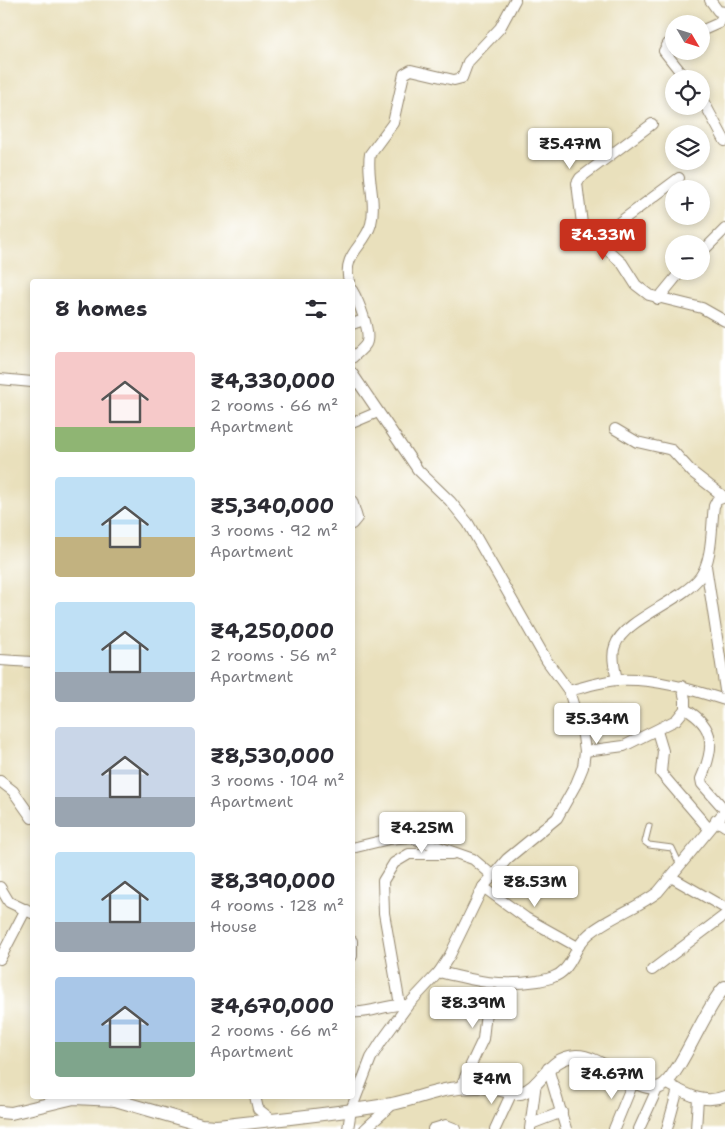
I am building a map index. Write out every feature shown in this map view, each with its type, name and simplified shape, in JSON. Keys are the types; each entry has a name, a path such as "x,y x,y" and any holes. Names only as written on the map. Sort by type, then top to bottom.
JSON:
{"street":[{"path":"349,279 351,254 369,231 371,223 373,189 370,154 393,123 404,74 411,70 454,80 462,78 468,62 500,28 515,0"},
{"path":"710,0 718,10 725,12 719,23 710,27"},
{"path":"671,60 679,70"},
{"path":"710,114 725,141"},
{"path":"652,124 580,178 577,183 582,224 616,257 642,291 658,299 702,308 725,320"},
{"path":"600,242 606,233 679,178"},
{"path":"710,243 725,229"},
{"path":"658,299 674,280"},
{"path":"355,298 364,320 368,341 355,355"},
{"path":"355,323 364,320"},
{"path":"348,1129 351,1110 372,1058 404,1005 439,972 450,955 483,887 492,875 521,846 557,818 576,784 583,766 585,751 583,736 568,691 547,661 468,523 450,501 418,470 355,378"},
{"path":"0,380 30,382"},
{"path":"355,422 378,412"},
{"path":"615,429 636,442 672,450 692,472 724,496 714,506 706,565 725,690"},
{"path":"617,680 614,652 621,636 692,586 706,565"},
{"path":"0,660 30,662"},
{"path":"568,691 617,680 682,686 725,700"},
{"path":"585,751 624,746 676,720 684,709 686,699 682,686"},
{"path":"439,972 506,985 557,976 566,968 576,946 601,925 645,902 658,892 709,829 721,823 725,811 702,784 701,779 710,756 708,733 700,719 684,709"},
{"path":"657,730 663,751 661,773 709,829"},
{"path":"0,781 13,791 30,815"},
{"path":"355,847 390,839 410,837 452,854 473,860 492,875"},
{"path":"404,1005 384,913 382,880 394,863 409,854 452,854"},
{"path":"671,877 725,908"},
{"path":"0,887 9,902 29,911 0,959"},
{"path":"483,887 526,918 576,946"},
{"path":"652,970 725,915"},
{"path":"460,1088 483,1039 486,1012 506,985"},
{"path":"639,1129 662,1085 725,986"},
{"path":"355,1012 368,1012 385,1005 404,1005"},
{"path":"94,1099 115,1100 201,1126 272,1120 394,1104 460,1088 490,1088 519,1094 527,1091 548,1068 560,1060 574,1056 586,1056 634,1080 678,1089 698,1098 712,1100 725,1096"},
{"path":"548,1068 566,1129"},
{"path":"614,1129 634,1080"},
{"path":"531,1127 536,1082"},
{"path":"666,1129 678,1089"},
{"path":"495,1129 512,1092"},
{"path":"696,1129 698,1098"},
{"path":"0,1112 11,1113 70,1099"},
{"path":"256,1099 258,1109 272,1120"},
{"path":"365,1129 394,1104"},
{"path":"531,1127 562,1112"},
{"path":"433,1129 446,1125 456,1129"}],"lane":[{"path":"649,826 645,842 649,845 672,848 680,866"}]}
